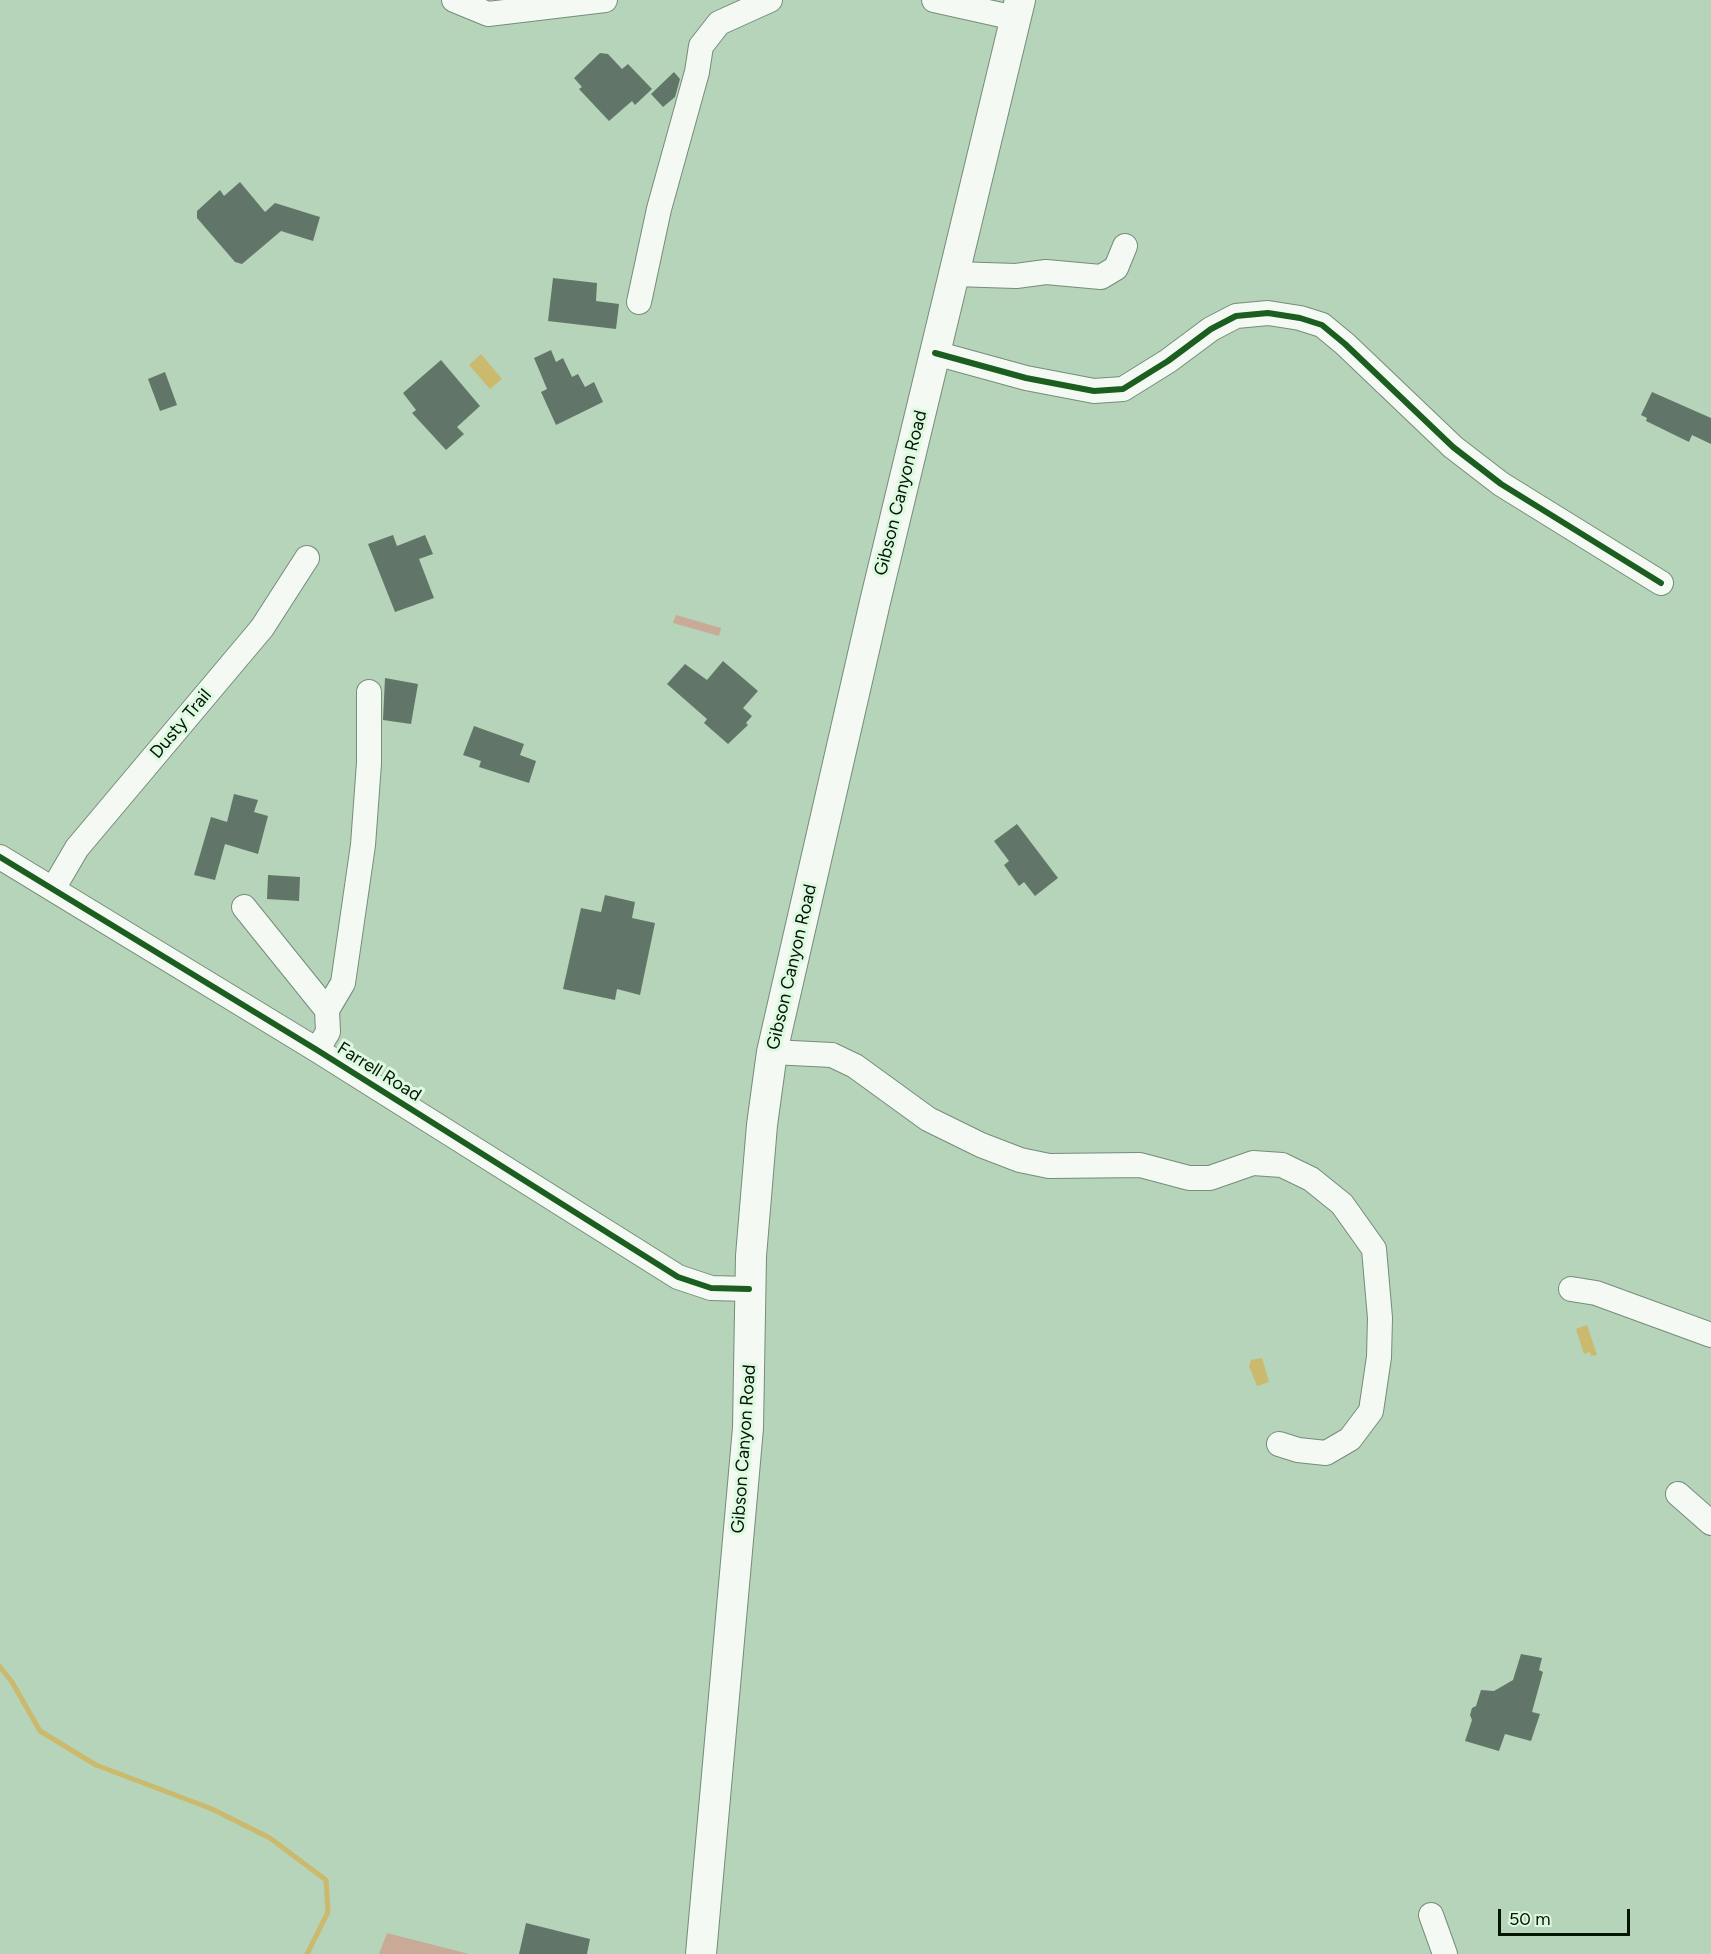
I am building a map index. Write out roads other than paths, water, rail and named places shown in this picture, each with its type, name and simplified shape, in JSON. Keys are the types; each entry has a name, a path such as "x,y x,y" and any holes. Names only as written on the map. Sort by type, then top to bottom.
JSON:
{"main road":[{"name":"Gibson Canyon Road","path":"701,1954 748,1428 751,1379 749,1289 762,1125 772,1052 875,602 1018,9"}],"street":[{"path":"454,0 488,14 605,0"},
{"path":"639,302 659,209 697,72 701,46 719,23 770,0"},
{"path":"934,0 1018,9"},
{"path":"954,274 1016,276 1046,272 1101,277 1116,268 1125,246"},
{"path":"935,353 1026,378 1094,391 1123,389 1168,362 1211,329 1236,316 1268,313 1300,318 1322,325 1345,344 1453,447 1500,484 1662,583"},
{"name":"Dusty Trail","path":"53,889 77,848 262,628 307,558"},
{"path":"317,1050 328,1032 327,1010 343,983 363,845 369,763 369,692"},
{"name":"Farrell Road","path":"0,857 317,1050 678,1277 711,1288 749,1289"},
{"path":"244,907 327,1010"},
{"path":"772,1052 832,1055 855,1066 928,1119 981,1145 1020,1160 1049,1166 1140,1165 1189,1178 1210,1178 1253,1163 1282,1165 1311,1179 1342,1204 1374,1249 1380,1318 1379,1357 1371,1411 1350,1439 1326,1453 1298,1450 1279,1444"},
{"path":"1571,1289 1596,1293 1711,1335"},
{"path":"1678,1494 1711,1523"},
{"path":"1431,1915 1445,1954"}],"waterway":[{"path":"0,1667 12,1682 40,1731 96,1765 212,1809 270,1838 326,1880 328,1912 307,1954"}]}
